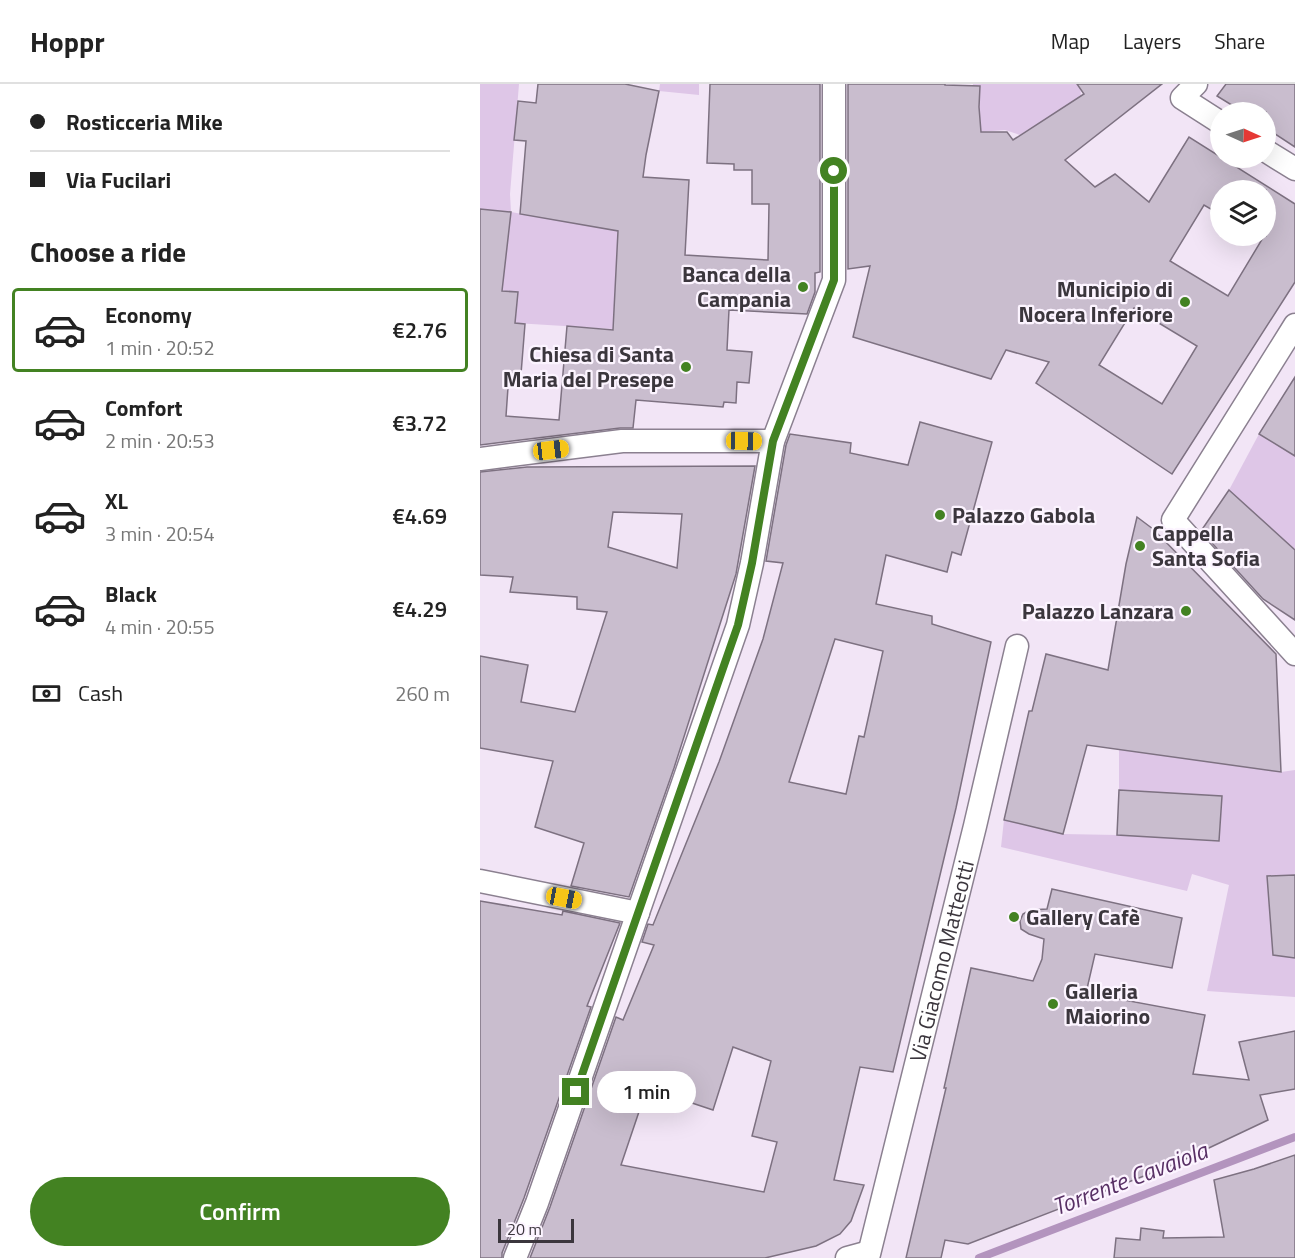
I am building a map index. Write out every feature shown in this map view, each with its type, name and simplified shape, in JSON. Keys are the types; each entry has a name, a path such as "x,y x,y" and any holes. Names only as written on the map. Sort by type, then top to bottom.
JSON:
{"street":[{"path":"515,1258 537,1203 738,625 752,563 773,441 834,280 834,84"},
{"path":"1189,91 1210,112"},
{"path":"1276,157 1295,169"},
{"path":"1295,325 1173,520 1295,654"},
{"path":"480,459 622,441 773,441"},
{"name":"Via Giacomo Matteotti","path":"847,1258 869,1255 1017,646"},
{"path":"480,881 638,913"}],"shaded area":[{"path":"480,84 519,84 510,194 511,212 480,209"},
{"path":"660,84 699,84 699,95 659,91"},
{"path":"973,84 1080,84 1081,96 1020,135 1005,130 978,132 980,87 973,86"},
{"path":"511,212 618,231 613,329 515,323 518,292 497,290"},
{"path":"1259,434 1295,456 1295,550 1229,490"},
{"path":"1119,749 1281,772 1295,770 1295,875 1267,876 1273,955 1295,958 1295,997 1207,991 1229,885 1192,874 1187,891 1001,847 1004,820 1063,834 1219,841 1222,797 1119,790"}],"building":[{"path":"538,84 625,84 659,91 643,177 689,180 685,255 768,260 769,204 752,204 752,170 734,170 734,164 707,163 710,84 820,84 820,272 815,273 815,292 807,314 729,310 727,350 752,352 749,383 737,382 736,403 724,402 723,407 636,400 633,428 480,445 480,209 511,212 502,291 518,292 515,323 525,324 521,374 509,373 506,416 559,420 567,326 613,330 618,231 520,214 526,141 514,140 518,101 536,103"},
{"path":"848,84 980,86 981,132 1007,132 1013,140 1084,94 1077,84 1162,84 1065,160 1095,187 1115,174 1149,202 1189,137 1210,150 1210,168 1238,168 1257,180 1210,180 1210,209 1204,205 1170,261 1228,296 1258,246 1276,246 1276,192 1295,204 1295,282 1172,474 1036,383 1049,362 1006,350 991,379 853,337 870,266 848,269","holes":["1134,308 1197,346 1162,404 1099,365"]},
{"path":"1226,84 1295,84 1295,147 1276,135 1276,102 1227,102 1217,96"},
{"path":"1295,377 1295,456 1259,434"},
{"path":"920,422 992,442 961,555 952,552 947,572 886,555 876,604 932,616 932,624 991,642 956,808 893,1072 860,1067 834,1180 864,1185 851,1221 840,1234 816,1246 765,1258 530,1258 616,1017 623,1020 654,945 642,942 648,924 653,925 719,762 763,639 783,563 766,561 786,445 790,434 851,443 850,453 908,465","holes":["835,639 883,651 864,737 859,736 846,794 789,782","733,1047 771,1061 752,1136 777,1142 764,1192 621,1165 647,1088 713,1110"]},
{"path":"755,466 736,574 674,768 629,897 571,886 584,843 535,827 553,761 480,748 480,656 528,665 521,702 575,712 607,612 577,609 577,597 510,592 513,577 480,575 480,472 527,467","holes":["613,512 682,514 677,568 608,547"]},
{"path":"1229,490 1295,550 1295,620 1263,599 1201,531"},
{"name":"Palazzo Lanzara","path":"1137,517 1153,529 1276,654 1281,772 1087,745 1063,834 1004,820 1029,711 1032,711 1046,654 1108,670 1126,564"},
{"path":"1119,790 1222,796 1219,841 1117,835"},
{"path":"1295,875 1295,958 1273,955 1267,876"},
{"path":"1052,889 1182,918 1172,968 1095,954 1086,993 1205,1015 1193,1074 1249,1080 1239,1042 1295,1031 1295,1089 1260,1095 1268,1120 1175,1164 968,1244 945,1240 941,1258 906,1258 946,1088 944,1088 971,968 1033,981 1042,959 1044,939 1021,929 1020,921 1023,914 1030,910 1047,909"},
{"path":"480,901 562,915 563,911 620,923 587,1006 591,1007 502,1258 480,1258"},
{"path":"1295,1155 1295,1258 1114,1258 1116,1238 1140,1240 1141,1228 1164,1231 1163,1238 1224,1237 1214,1180"}],"waterway":[{"name":"Torrente Cavaiola","path":"979,1258 1295,1137"}],"place":[{"name":"Banca della Campania","path":"803,287"},
{"name":"Municipio di Nocera Inferiore","path":"1185,302"},
{"name":"Chiesa di Santa Maria del Presepe","path":"686,367"},
{"name":"Palazzo Gabola","path":"940,515"},
{"name":"Cappella Santa Sofia","path":"1140,546"},
{"name":"Palazzo Lanzara","path":"1186,611"},
{"name":"Gallery Cafè","path":"1014,917"},
{"name":"Galleria Maiorino","path":"1053,1004"}],"route":[{"path":"576,1092 738,625 752,563 773,441 834,280 834,171"}]}
